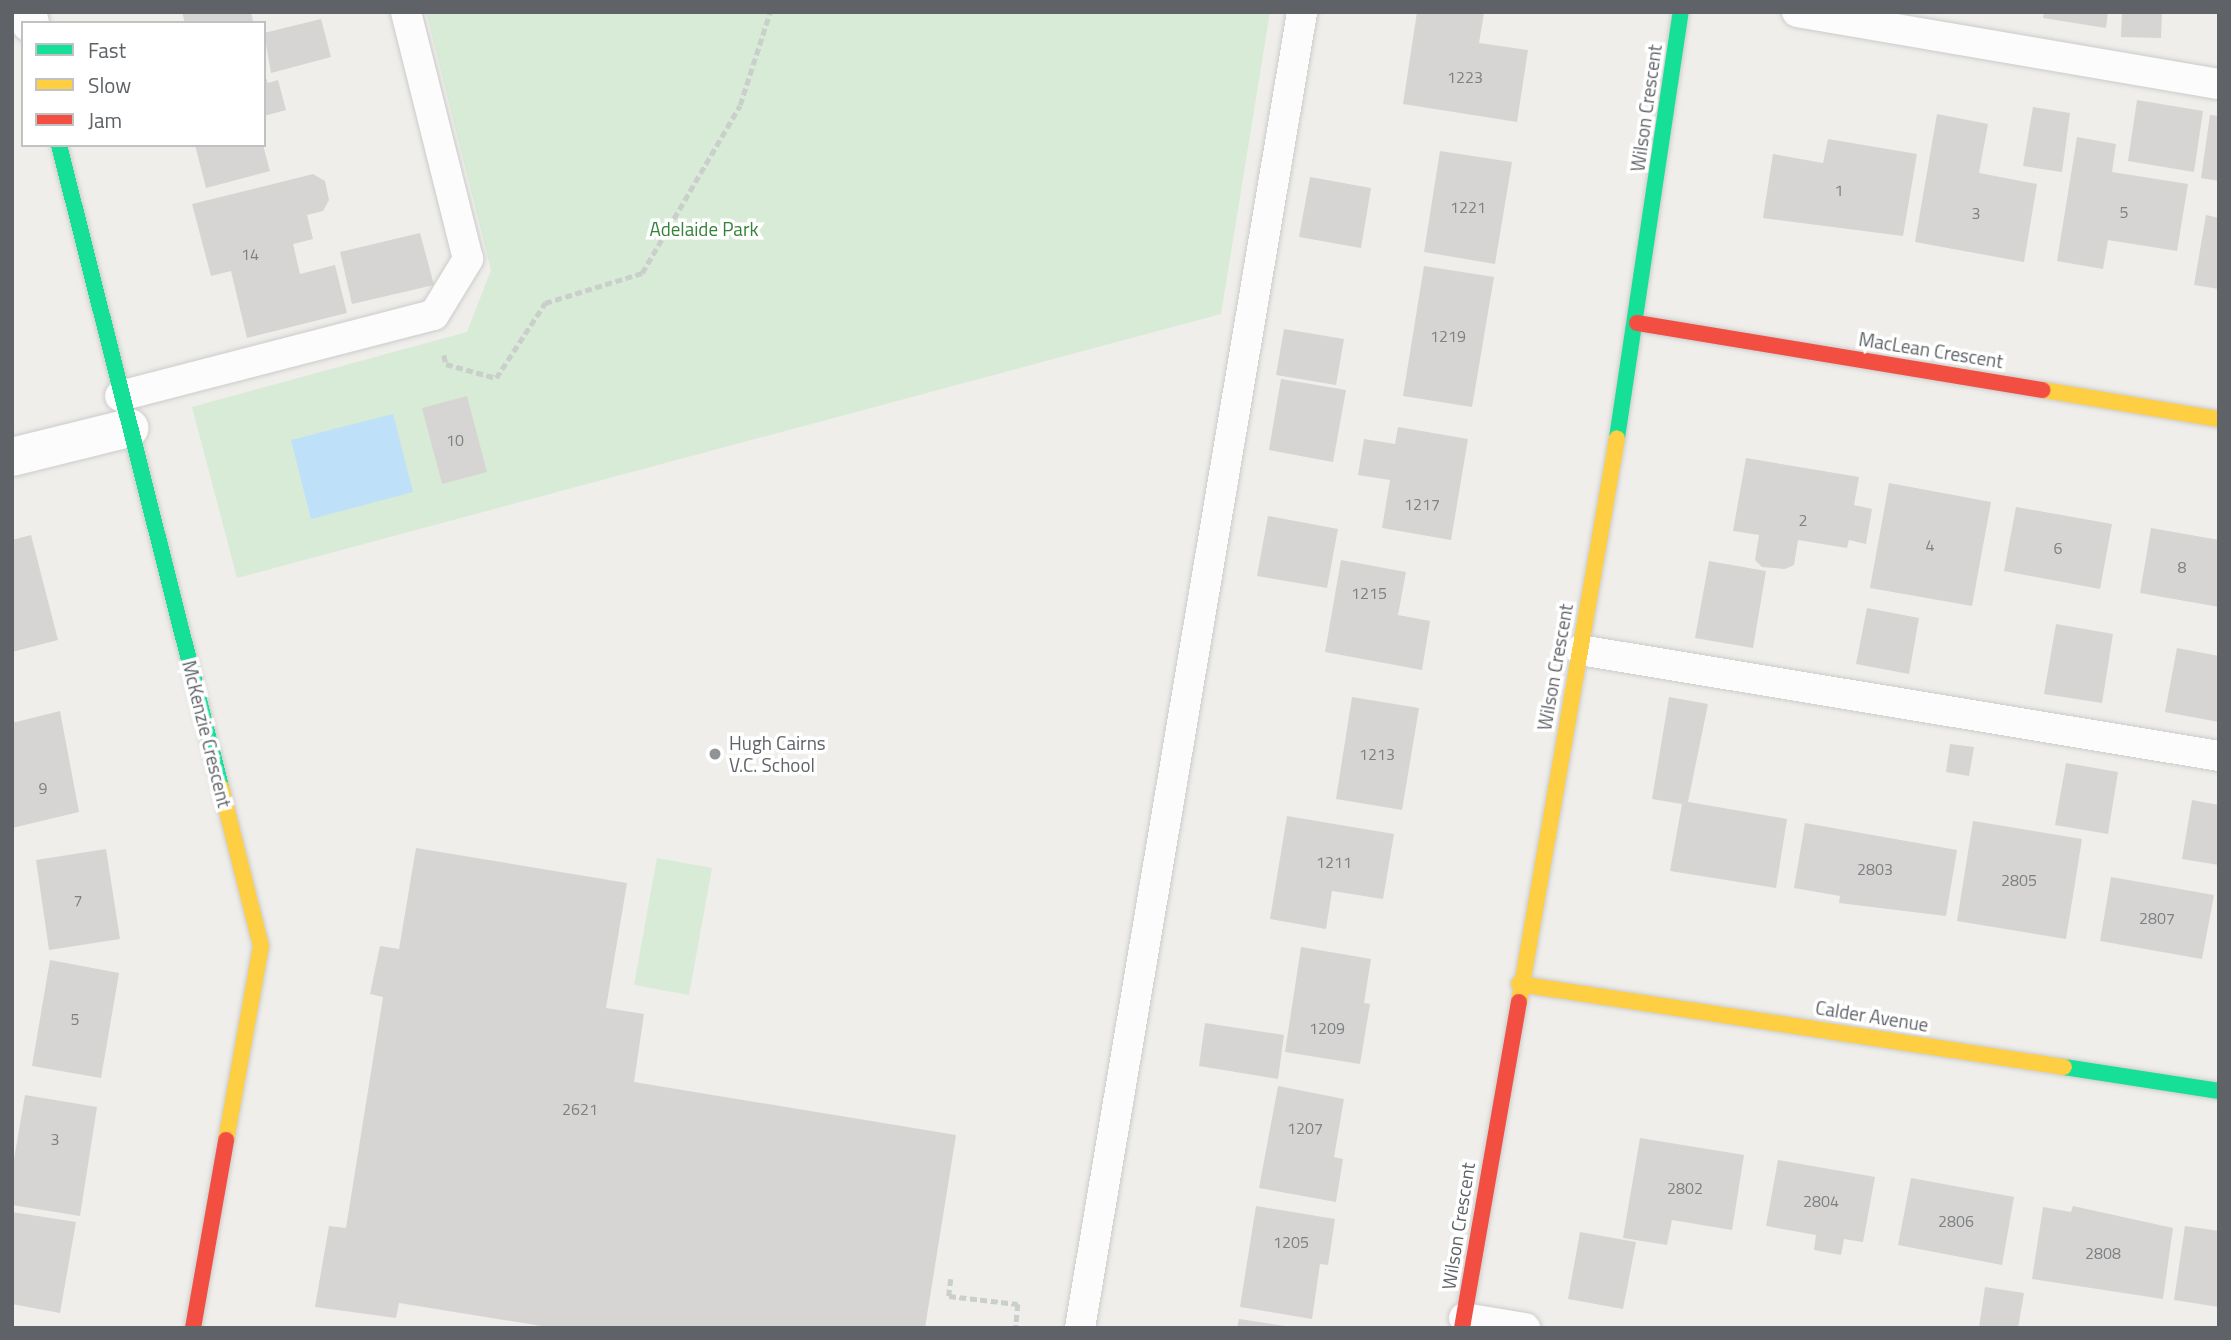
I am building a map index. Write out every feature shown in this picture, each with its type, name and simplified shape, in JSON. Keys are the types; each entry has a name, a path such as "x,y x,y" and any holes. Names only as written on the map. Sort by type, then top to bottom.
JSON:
{"street":[{"name":"Wilson Crescent","path":"1463,1323 1519,984 1637,323 1681,12"},
{"name":"McKenzie Crescent","path":"59,147 261,946 193,1328"},
{"name":"MacLean Crescent","path":"1637,323 2219,419"},
{"path":"12,457 125,412"},
{"name":"Calder Avenue","path":"1519,984 2219,1090"}],"lane":[{"path":"125,412 434,316 468,259 406,12"},
{"path":"1080,1328 1303,12"},
{"path":"1797,12 2219,84"},
{"path":"1580,650 2219,755"},
{"path":"1463,1323 1525,1328"}],"path":[{"path":"434,316 446,364 496,378 545,303 642,273 740,105 770,12"},
{"path":"951,1279 949,1296 1018,1304 1016,1328"}],"green space":[{"name":"Adelaide Park","path":"426,12 1270,12 1221,314 237,578 192,407 467,332 491,270"},
{"path":"657,858 712,868 689,995 634,985"}],"water":[{"path":"393,414 413,492 311,519 291,440"}],"building":[{"path":"182,12 251,12 253,21 184,21"},
{"path":"1417,12 1484,13 1479,43 1528,50 1517,122 1403,104"},
{"path":"2044,12 2108,12 2106,28 2043,18"},
{"path":"2122,12 2162,12 2161,38 2121,37"},
{"path":"321,19 331,57 271,73 266,33"},
{"path":"266,78 268,83 278,80 286,110 266,115"},
{"path":"2137,100 2203,111 2194,172 2128,161"},
{"path":"2033,107 2070,113 2062,172 2023,166"},
{"path":"1937,114 1988,124 1979,173 2037,184 2024,262 1915,242"},
{"path":"2210,115 2219,116 2219,181 2201,178"},
{"path":"2077,137 2116,144 2112,172 2188,184 2177,251 2108,240 2103,269 2057,261"},
{"path":"1828,139 1917,154 1903,236 1763,218 1773,154 1823,163"},
{"path":"196,147 264,147 270,171 206,188"},
{"path":"1440,151 1512,162 1495,264 1424,252"},
{"path":"313,174 325,181 329,200 323,211 307,215 313,239 293,244 300,274 335,265 347,313 247,338 231,271 211,276 192,204"},
{"path":"1310,177 1371,188 1361,248 1299,237"},
{"path":"2206,215 2219,218 2219,289 2194,285"},
{"path":"420,233 434,285 352,304 340,252"},
{"path":"1424,266 1494,277 1472,407 1403,396"},
{"path":"1284,329 1344,339 1336,385 1276,375"},
{"path":"1281,379 1346,390 1333,462 1269,450"},
{"path":"467,396 487,472 442,484 422,408"},
{"path":"1398,427 1468,439 1451,540 1382,528 1390,480 1358,475 1364,439 1395,444"},
{"path":"1746,458 1859,477 1854,505 1872,509 1866,544 1849,540 1847,548 1798,540 1794,565 1785,569 1762,567 1755,560 1759,535 1733,531"},
{"path":"1889,483 1991,502 1972,606 1870,588"},
{"path":"2016,507 2112,524 2100,589 2004,571"},
{"path":"1268,516 1338,529 1327,588 1257,576"},
{"path":"2151,528 2219,540 2219,607 2140,593"},
{"path":"31,535 58,640 12,652 12,540"},
{"path":"1341,560 1406,572 1398,615 1430,621 1422,670 1325,652"},
{"path":"1709,561 1766,571 1753,648 1695,638"},
{"path":"1867,608 1919,618 1909,674 1856,664"},
{"path":"2056,624 2113,634 2102,703 2044,694"},
{"path":"2177,648 2219,656 2219,722 2165,712"},
{"path":"1352,697 1419,708 1402,810 1336,799"},
{"path":"1669,697 1708,704 1688,802 1787,819 1776,888 1670,871 1682,804 1652,799"},
{"path":"60,711 79,812 12,828 12,723"},
{"path":"1950,744 1974,747 1969,776 1946,772"},
{"path":"2066,763 2118,772 2108,834 2055,825"},
{"path":"2192,800 2219,805 2219,865 2182,859"},
{"path":"1287,816 1394,834 1383,899 1332,891 1326,929 1270,919"},
{"path":"1973,821 2082,839 2066,939 1957,921"},
{"path":"1805,823 1957,850 1946,916 1839,903 1840,896 1794,888"},
{"path":"416,848 627,883 606,1008 644,1014 634,1082 956,1135 925,1328 554,1328 399,1303 396,1318 315,1307 329,1226 346,1228 383,997 370,994 380,946 399,949"},
{"path":"106,849 120,939 49,950 36,860"},
{"path":"2111,877 2214,895 2202,959 2100,941"},
{"path":"1301,947 1371,959 1364,1003 1370,1004 1360,1064 1285,1052"},
{"path":"50,960 119,973 101,1078 32,1066"},
{"path":"1205,1023 1284,1035 1278,1079 1199,1066"},
{"path":"1278,1086 1344,1099 1334,1157 1343,1159 1336,1202 1259,1188"},
{"path":"25,1095 97,1107 80,1216 12,1205 12,1171"},
{"path":"1640,1138 1744,1155 1732,1230 1672,1220 1667,1245 1623,1238"},
{"path":"1778,1160 1875,1177 1863,1242 1844,1239 1841,1255 1814,1250 1816,1235 1766,1226"},
{"path":"1911,1178 2014,1197 2002,1265 1898,1245"},
{"path":"1256,1206 1335,1219 1328,1265 1320,1264 1312,1319 1240,1307"},
{"path":"2073,1206 2173,1228 2163,1299 2032,1279 2043,1207 2071,1212"},
{"path":"12,1212 76,1222 60,1313 12,1304"},
{"path":"2185,1226 2219,1231 2219,1307 2174,1300"},
{"path":"1580,1232 1636,1242 1623,1309 1568,1299"},
{"path":"1985,1287 2024,1293 2018,1328 1979,1328"},
{"path":"1239,1319 1285,1326 1285,1328 1237,1328"}],"traffic: fast":[{"path":"1617,438 1681,12"},
{"path":"60,147 221,787"},
{"path":"2064,1067 2219,1091"}],"traffic: slow":[{"path":"2043,390 2219,419"},
{"path":"1519,1002 1617,438"},
{"path":"221,787 261,946 226,1140"},
{"path":"1519,984 2064,1067"}],"traffic: jam":[{"path":"1637,323 2043,390"},
{"path":"1462,1328 1519,1002"},
{"path":"193,1328 226,1140"}],"place":[{"name":"Hugh Cairns V.C. School","path":"715,754"}]}
